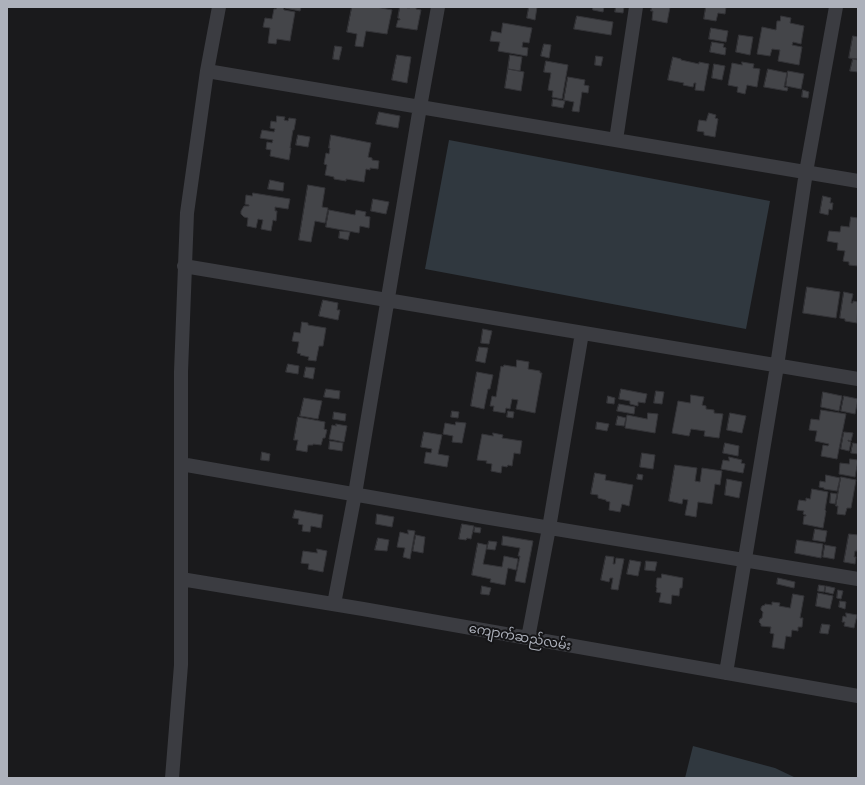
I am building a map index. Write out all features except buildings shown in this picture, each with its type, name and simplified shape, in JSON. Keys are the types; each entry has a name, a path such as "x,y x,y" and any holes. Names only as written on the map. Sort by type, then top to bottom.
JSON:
{"street":[{"path":"172,778 181,665 181,372 187,213 207,71 219,7"},
{"path":"334,604 355,494 438,7"},
{"path":"616,140 636,7"},
{"path":"726,673 778,366 806,172 836,7"},
{"path":"207,71 858,181"},
{"path":"184,266 858,379"},
{"path":"528,638 549,528 582,333"},
{"path":"181,464 549,528 858,579"},
{"name":"ကျောက်ဆည်လမ်း","path":"181,579 334,604 858,696"}],"shaded area":[{"path":"449,140 770,201 746,329 425,269"},
{"path":"693,746 775,768 796,778 685,778"}]}
